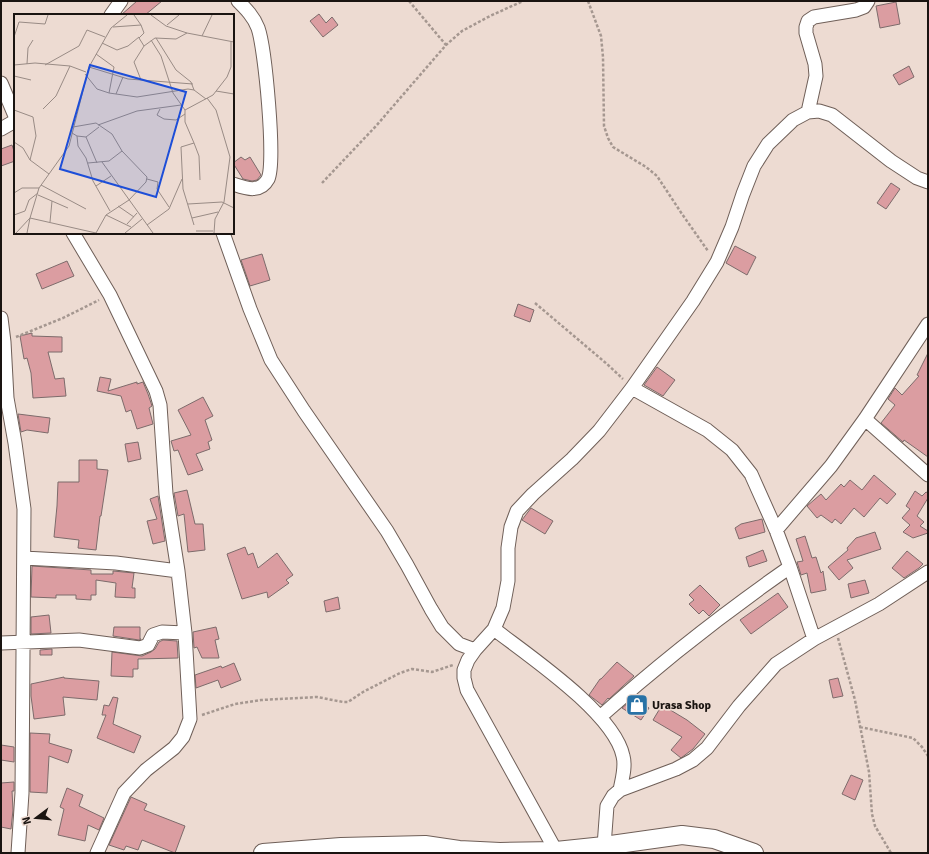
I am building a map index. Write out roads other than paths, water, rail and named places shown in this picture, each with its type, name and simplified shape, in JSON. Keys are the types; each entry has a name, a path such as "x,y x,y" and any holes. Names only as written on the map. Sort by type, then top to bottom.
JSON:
{"street":[{"path":"234,184 250,189 260,187 268,180 271,169 270,116 261,40 258,27 251,14 238,1"},
{"path":"808,112 816,76 815,64 806,33 808,21 814,17 856,10 864,7 868,1"},
{"path":"1,83 14,114"},
{"path":"556,851 466,690 464,678 464,670 472,655 494,629 503,608 508,581 508,548 511,527 517,511 599,431 632,388 694,301 717,262 732,227 742,194 754,166 768,144 792,120 808,112 819,111 832,115 891,161 917,178 928,182"},
{"path":"1,129 14,122"},
{"path":"74,234 110,295 156,391 160,405 166,494 178,571 185,634 190,719 183,737 174,748 146,770 124,793 97,853"},
{"path":"223,234 250,308 271,360 387,531 442,628 472,655"},
{"path":"1,318 4,342 4,398 15,443 24,509 22,793 18,853"},
{"path":"776,530 831,466 865,419 928,324"},
{"path":"632,388 707,430 732,450 751,474 776,530 814,639"},
{"path":"865,419 928,475"},
{"path":"24,558 116,563 178,571"},
{"path":"600,717 639,681 790,567"},
{"path":"604,846 607,806 613,796 620,790 676,769 693,760 707,748 739,706 776,664 814,639 879,604 928,572"},
{"path":"494,629 558,678 600,717 617,739 623,757 624,772 620,790"},
{"path":"1,643 79,640 140,648 148,645 153,635 162,632 185,634"},
{"path":"263,853 341,847 426,845 459,850 500,852 556,851 682,835 714,839 754,853"}],"place":[{"name":"Urasa Shop","path":"637,705"}]}
